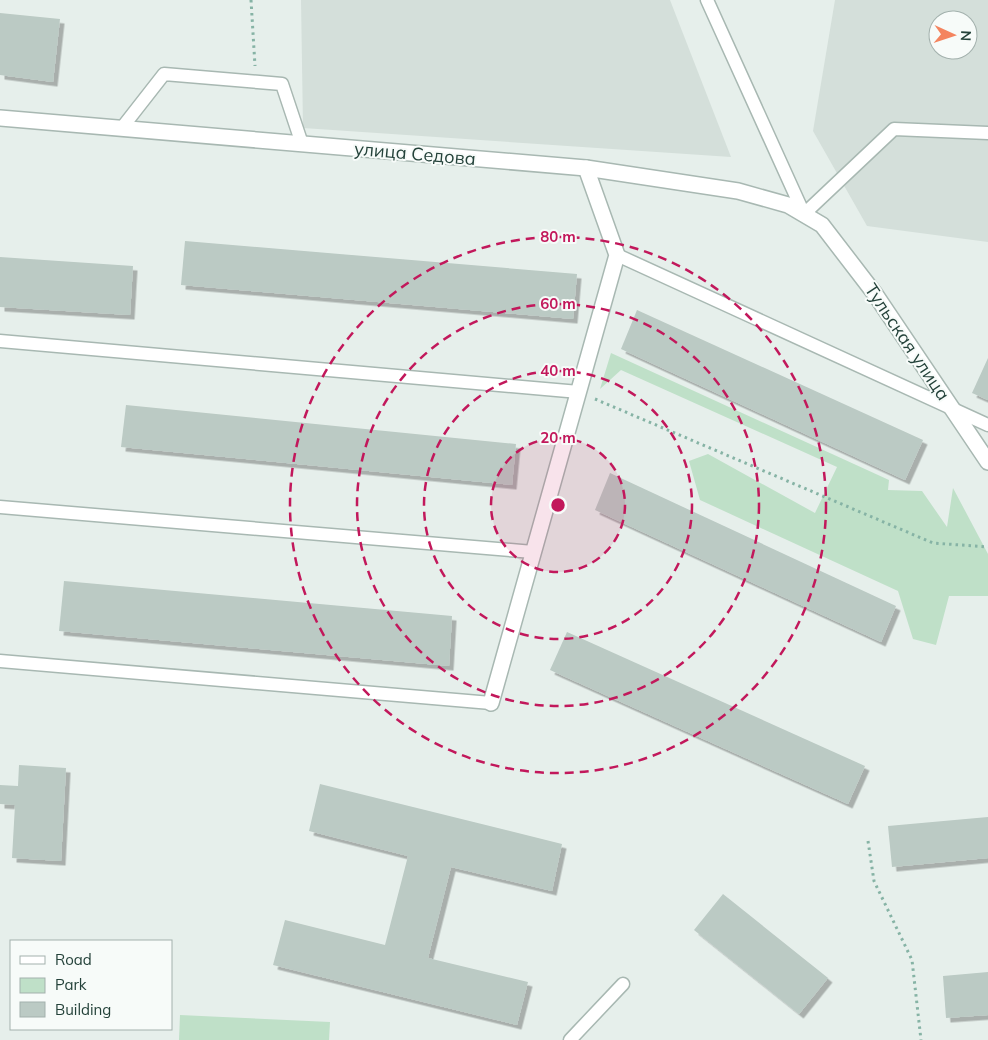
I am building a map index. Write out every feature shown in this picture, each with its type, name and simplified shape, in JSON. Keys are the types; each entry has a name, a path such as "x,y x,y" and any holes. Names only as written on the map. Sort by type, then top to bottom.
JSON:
{"street":[{"name":"улица Седова","path":"0,118 586,168 738,191 788,205 822,225"},
{"path":"491,703 617,255 586,168"},
{"name":"Тульская улица","path":"822,225 875,294 988,462"}],"lane":[{"path":"707,0 804,214 894,129 988,133"},
{"path":"121,128 164,74 282,84 302,144"},
{"path":"617,255 988,425"},
{"path":"0,341 579,392"},
{"path":"0,508 533,552"},
{"path":"0,661 491,703"},
{"path":"570,1040 623,984"}],"path":[{"path":"251,0 256,82"},
{"path":"579,392 933,543 988,547"},
{"path":"868,841 874,881 912,960 921,1040"}],"shaded area":[{"path":"301,0 670,0 731,157 303,128"},
{"path":"835,0 988,0 988,242 867,226 813,131"}],"green space":[{"path":"611,353 889,480 888,490 922,491 947,527 953,488 988,554 988,596 949,596 936,645 913,639 898,591 700,500 689,461 708,454 815,513 837,467 621,370 600,389"},
{"path":"180,1015 330,1022 329,1040 179,1040"}],"building":[{"path":"0,13 60,19 53,82 0,75"},
{"path":"185,241 577,274 573,319 181,285"},
{"path":"0,257 133,266 130,315 0,307"},
{"path":"637,310 923,440 905,480 621,349"},
{"path":"988,358 988,400 972,393"},
{"path":"126,405 516,444 512,485 121,447"},
{"path":"610,473 896,606 881,642 595,510"},
{"path":"64,581 452,616 449,666 59,631"},
{"path":"567,632 865,766 848,804 550,670"},
{"path":"19,765 66,768 61,861 12,858 15,805 0,804 0,785 18,786"},
{"path":"320,784 562,844 552,891 451,867 428,958 528,982 517,1025 273,965 285,920 385,945 408,856 309,831"},
{"path":"988,817 988,858 892,867 888,826"},
{"path":"723,894 828,978 799,1014 694,930"},
{"path":"988,972 988,1015 946,1018 943,976"}]}
